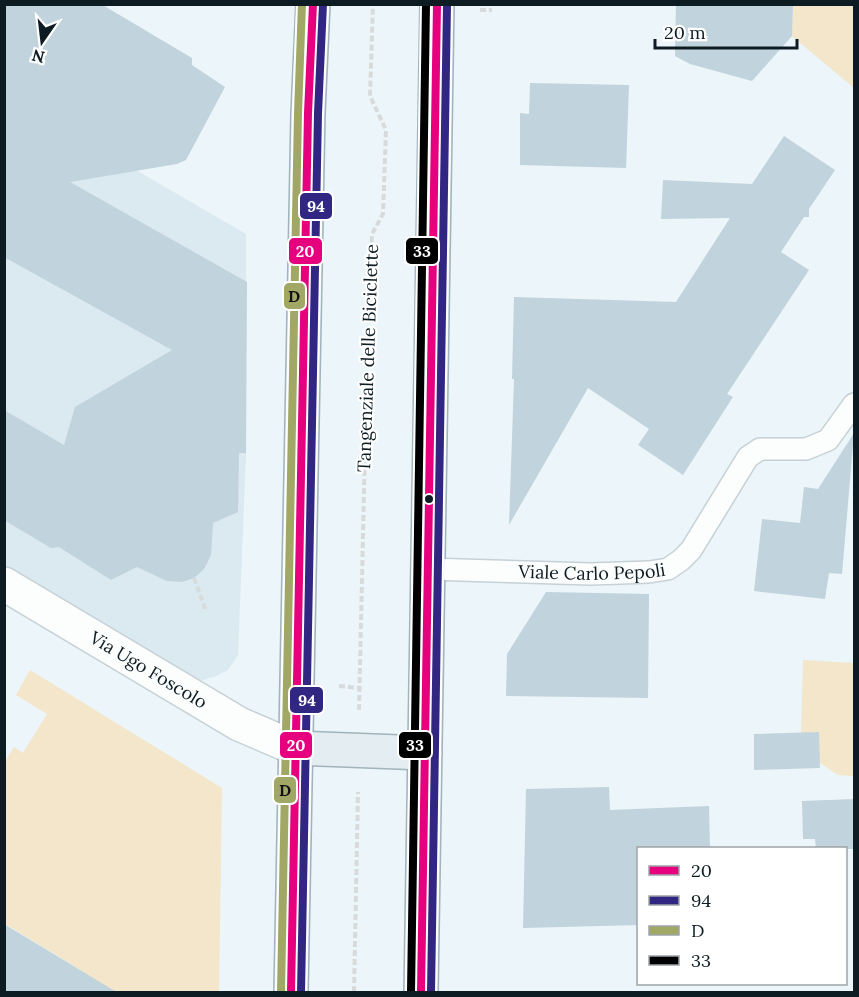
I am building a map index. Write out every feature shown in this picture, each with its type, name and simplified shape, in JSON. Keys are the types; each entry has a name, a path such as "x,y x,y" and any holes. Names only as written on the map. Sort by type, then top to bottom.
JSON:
{"main road":[{"path":"291,993 308,113 313,4"},
{"path":"421,993 437,4"},
{"path":"295,748 425,753"}],"street":[{"name":"Via Ugo Foscolo","path":"4,584 239,724 295,748"}],"lane":[{"name":"Viale Carlo Pepoli","path":"428,569 591,574 668,569 691,550 748,457 760,449 806,449 828,440 855,404"}],"path":[{"name":"Tangenziale delle Biciclette","path":"359,718 372,234 384,214 386,130 370,96 374,4"},
{"path":"480,10 492,10"},
{"path":"194,578 206,611"},
{"path":"354,993 358,785"}],"shaded area":[{"path":"793,5 854,5 854,88 792,36"},
{"path":"5,94 246,234 246,453 238,655 228,670 216,676 203,680 191,679 5,573"},
{"path":"803,660 854,663 854,776 838,775 820,763 801,733"},
{"path":"30,670 222,788 219,992 110,992 80,974 82,971 7,925 5,929 4,763 14,747 23,753 47,714 16,695"}],"building":[{"path":"4,4 101,4 192,58 192,65 225,87 186,160 177,164 70,182 247,282 246,453 239,453 238,512 213,523 211,555 204,569 194,578 182,582 167,581 137,567 111,580 59,547 51,548 4,520 4,410 64,445 75,407 172,350 4,257"},
{"path":"676,4 793,4 792,36 752,81 690,64 675,56"},
{"path":"530,83 629,85 626,168 520,165 520,113 529,114"},
{"path":"784,136 835,170 809,209 809,217 804,217 781,252 809,270 727,394 733,397 683,475 638,445 649,429 588,388 509,525 514,297 676,302 730,218 661,219 663,180 752,184"},
{"path":"854,433 842,574 829,573 825,599 754,591 762,519 800,523 804,487 818,489"},
{"path":"546,592 649,594 648,698 506,696 507,654"},
{"path":"819,732 820,768 754,770 754,734"},
{"path":"609,787 610,810 709,806 710,847 637,847 637,925 523,928 526,789"},
{"path":"855,799 855,849 816,847 815,839 803,839 802,801"},
{"path":"4,924 118,993 4,993"}],"transit line":[{"name":"D","path":"281,992 302,4"},
{"name":"20","path":"291,992 308,113 313,4"},
{"name":"94","path":"301,992 318,113 323,4"},
{"name":"33","path":"411,992 426,4"},
{"name":"20","path":"421,992 437,4"},
{"name":"94","path":"431,992 447,4"}]}
